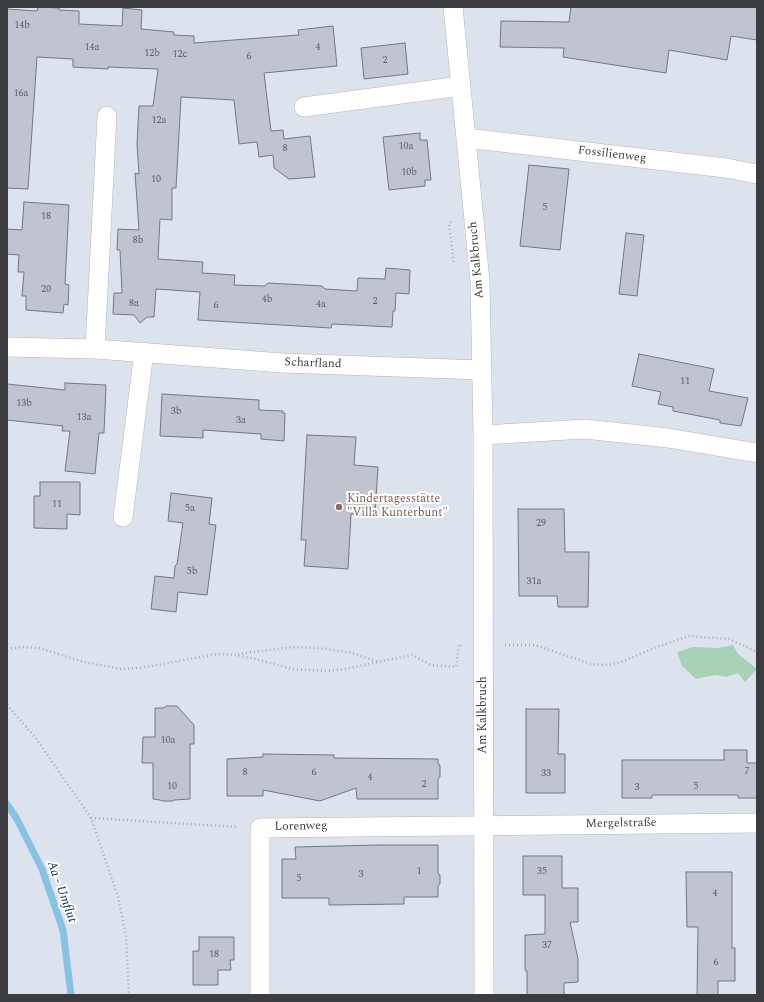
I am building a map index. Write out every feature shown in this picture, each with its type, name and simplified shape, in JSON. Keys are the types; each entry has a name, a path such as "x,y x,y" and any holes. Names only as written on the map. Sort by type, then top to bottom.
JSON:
{"street":[{"name":"Am Kalkbruch","path":"453,7 480,281 483,435 484,995"},
{"path":"304,107 460,86"},
{"path":"95,349 107,116"},
{"name":"Fossilienweg","path":"466,138 726,168 757,174"},
{"name":"Scharfland","path":"7,347 95,349 283,363 482,370"},
{"path":"123,517 144,352"},
{"path":"483,435 585,429 668,438 757,453"},
{"name":"Mergelstraße","path":"484,825 757,823"},
{"name":"Lorenweg","path":"260,995 260,828 484,825"}],"path":[{"path":"7,649 21,647 39,648 84,662 121,669 140,668 217,654 256,658 292,669 328,672 412,655 431,664 456,667 459,645 535,645 580,661 592,664 609,665 624,661 654,648 689,636 729,639 757,652"},
{"path":"236,655 294,647 319,648 352,653 380,662"},
{"path":"7,705 35,737 91,818 118,897 126,935 129,995"},
{"path":"91,818 260,828"}],"green space":[{"path":"733,645 738,654 757,669 745,682 738,673 726,677 715,675 696,679 682,666 677,652 693,647 718,648"}],"building":[{"path":"38,7 79,11 79,24 122,26 123,8 142,10 141,29 174,32 174,35 194,36 194,43 299,35 298,30 333,26 337,66 264,73 271,131 283,130 284,139 310,136 315,177 289,179 274,168 273,155 259,157 257,142 239,144 234,100 181,97 176,188 172,188 172,220 160,219 158,259 203,262 202,273 235,275 234,285 265,286 268,283 322,286 325,289 357,291 358,278 385,279 386,268 410,270 409,294 396,293 392,327 332,324 331,328 198,320 200,292 156,289 154,317 147,317 140,323 134,315 113,314 114,293 122,293 120,250 117,250 118,229 139,230 135,173 139,174 137,144 139,106 153,106 158,69 73,67 73,59 37,57 28,189 7,188 7,9 37,11"},
{"path":"571,7 757,7 757,40 731,36 727,60 669,50 666,73 563,57 564,48 500,47 501,21 569,22"},
{"path":"405,43 408,74 364,79 361,48"},
{"path":"420,133 420,140 427,140 431,180 425,180 425,186 389,190 383,137"},
{"path":"529,165 569,169 560,250 520,246"},
{"path":"24,202 69,205 65,284 69,285 68,305 64,304 63,313 26,310 26,296 22,296 24,272 18,272 19,255 7,254 7,229 22,230"},
{"path":"626,233 644,235 637,296 619,294"},
{"path":"639,354 714,369 709,391 748,398 741,426 720,423 720,420 673,411 673,407 658,404 661,392 632,386"},
{"path":"65,383 106,385 104,433 99,433 95,474 65,471 70,431 62,431 63,426 7,420 7,384 65,390"},
{"path":"162,394 259,400 259,410 283,411 282,413 285,413 284,441 261,439 261,434 203,430 203,438 160,436"},
{"name":"Kindertagesstätte \"Villa Kunterbunt\"","path":"307,435 356,437 354,465 378,467 375,515 351,514 348,569 304,566 306,540 301,540"},
{"path":"40,482 80,482 80,515 67,514 67,529 34,528 34,496 40,496"},
{"path":"171,493 212,498 209,524 216,525 207,595 178,592 176,612 151,609 155,576 174,578 175,566 177,564 183,523 168,521"},
{"path":"518,509 564,509 565,552 589,552 588,607 558,607 557,596 519,596"},
{"path":"166,706 177,706 194,725 194,744 190,744 190,799 162,801 153,799 153,763 142,763 143,737 155,737 155,708 164,708"},
{"path":"526,709 559,709 558,754 565,754 565,793 526,793"},
{"path":"724,750 747,750 747,763 757,763 757,798 738,798 738,795 652,795 652,798 622,798 622,760 724,760"},
{"path":"263,754 334,755 334,758 438,759 438,764 440,765 440,777 438,779 438,799 357,799 356,788 320,801 263,790 263,796 227,796 227,759 263,757"},
{"path":"438,845 438,873 440,875 440,884 438,886 438,897 404,897 404,904 329,905 329,898 282,898 282,859 296,859 295,847"},
{"path":"523,856 562,856 562,888 578,888 578,922 570,922 578,959 578,982 564,983 564,995 527,995 525,935 545,934 545,895 523,895"},
{"path":"686,872 732,872 732,948 735,948 735,981 718,981 718,995 697,995 698,927 687,927"},
{"path":"199,937 234,937 234,960 230,960 231,970 218,970 218,985 193,985 193,951 199,951"}],"waterway":[{"name":"Aa - Umflut","path":"7,804 17,819 42,869 63,930 71,995"}],"place":[{"name":"Kindertagesstätte \"Villa Kunterbunt\"","path":"339,507"}]}
